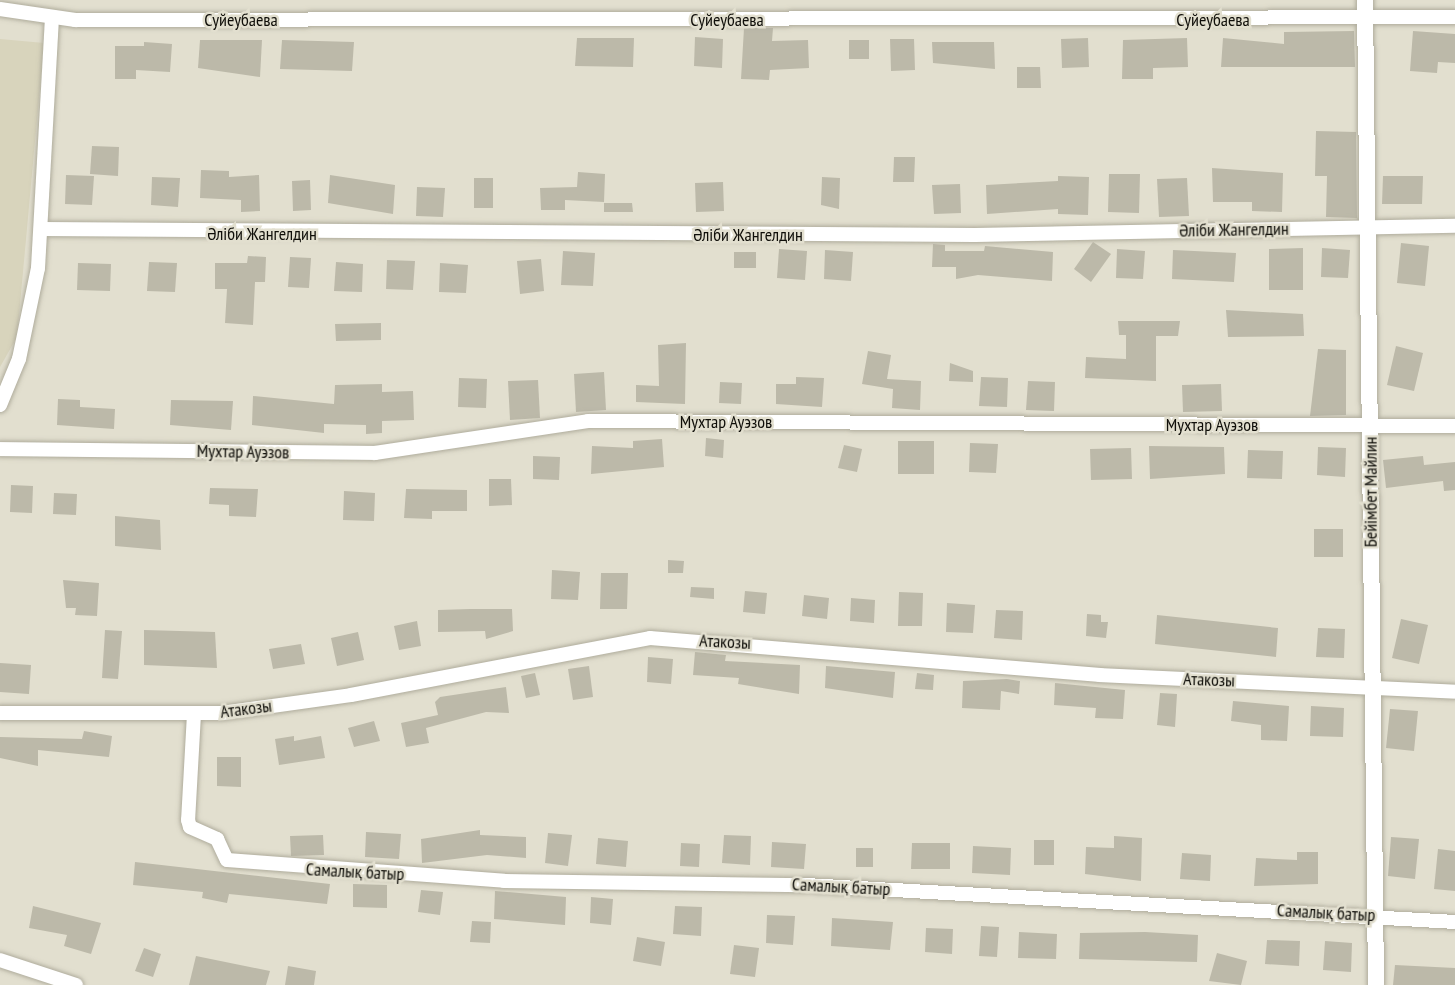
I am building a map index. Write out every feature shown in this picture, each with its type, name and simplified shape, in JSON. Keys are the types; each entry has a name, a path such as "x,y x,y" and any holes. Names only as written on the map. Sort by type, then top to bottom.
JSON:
{"street":[{"name":"Бейімбет Майлин","path":"1365,0 1376,985"},
{"name":"Суйеубаева","path":"0,9 52,18 1365,20 1455,17"},
{"path":"0,405 19,359 41,229 52,18"},
{"name":"Әліби Жангелдин","path":"41,229 192,234 975,235 1455,226"},
{"name":"Мухтар Ауэзов","path":"0,449 375,453 588,421 1455,426"},
{"name":"Атакозы","path":"0,713 194,714 351,695 650,638 1100,675 1455,692"},
{"name":"Самалық батыр","path":"194,714 188,820 190,827 217,839 227,860 504,881 806,885 1375,915 1455,922"},
{"path":"0,960 76,985"}],"shaded area":[{"path":"0,39 44,43 17,337 0,367"}],"building":[{"path":"744,28 773,28 772,41 808,40 809,68 770,70 769,80 741,79"},
{"path":"1354,31 1355,67 1221,67 1223,38 1284,44 1284,32"},
{"path":"1413,31 1455,34 1455,63 1438,62 1437,73 1410,71"},
{"path":"695,37 723,39 722,68 694,66"},
{"path":"577,38 634,38 633,67 575,66"},
{"path":"1088,38 1089,67 1062,68 1061,39"},
{"path":"1187,38 1188,67 1153,68 1153,79 1122,79 1123,40"},
{"path":"890,39 914,39 915,70 891,71"},
{"path":"200,40 262,40 260,77 198,68"},
{"path":"282,40 354,42 352,71 280,69"},
{"path":"849,40 869,40 869,59 849,59"},
{"path":"144,42 172,44 170,72 136,70 136,79 115,79 115,46 144,46"},
{"path":"932,42 994,42 995,69 933,63"},
{"path":"1017,67 1040,67 1041,88 1017,88"},
{"path":"1316,131 1356,132 1357,218 1326,217 1327,176 1315,176"},
{"path":"92,146 119,147 118,176 90,174"},
{"path":"894,157 915,157 914,182 893,182"},
{"path":"1212,168 1283,173 1282,212 1252,211 1252,202 1213,202"},
{"path":"201,170 229,171 229,177 259,175 260,211 241,212 241,200 200,198"},
{"path":"578,172 605,174 604,202 565,200 565,210 541,210 540,188 577,187"},
{"path":"1109,174 1140,174 1139,213 1108,212"},
{"path":"66,175 94,176 92,205 65,204"},
{"path":"330,175 395,185 393,214 328,203"},
{"path":"1058,176 1089,177 1088,215 1058,214 1058,209 987,214 986,185 1058,181"},
{"path":"1383,176 1423,176 1422,204 1382,204"},
{"path":"152,177 180,178 178,207 151,205"},
{"path":"822,177 840,178 839,209 821,205"},
{"path":"474,178 493,178 493,208 474,208"},
{"path":"1187,178 1189,216 1159,217 1157,179"},
{"path":"310,180 311,210 293,211 292,181"},
{"path":"723,182 724,211 696,212 695,183"},
{"path":"960,184 961,213 934,214 932,185"},
{"path":"417,187 445,188 443,217 416,216"},
{"path":"604,203 632,203 633,212 604,212"},
{"path":"1093,242 1111,254 1091,282 1074,269"},
{"path":"1401,243 1429,246 1425,286 1397,283"},
{"path":"933,244 945,245 945,251 984,251 985,246 1053,252 1052,281 978,275 956,279 956,267 932,267"},
{"path":"1303,248 1303,290 1269,290 1269,249"},
{"path":"1322,248 1350,250 1348,278 1321,277"},
{"path":"779,249 807,251 805,280 777,278"},
{"path":"1117,249 1145,251 1143,279 1116,278"},
{"path":"825,250 853,252 851,281 824,279"},
{"path":"1173,250 1236,253 1234,282 1172,279"},
{"path":"563,251 595,253 593,286 561,285"},
{"path":"734,252 756,252 756,268 734,268"},
{"path":"248,256 266,257 265,282 255,282 253,325 225,323 227,289 215,289 215,263 247,263"},
{"path":"290,257 311,258 309,288 288,287"},
{"path":"541,259 544,291 520,294 517,261"},
{"path":"387,260 415,261 413,290 386,289"},
{"path":"149,262 177,263 175,292 147,291"},
{"path":"336,262 363,264 362,292 334,291"},
{"path":"78,263 111,264 110,291 77,290"},
{"path":"440,263 468,265 466,293 439,292"},
{"path":"1226,310 1303,314 1304,336 1228,337"},
{"path":"1118,321 1180,321 1178,336 1156,336 1156,381 1085,378 1086,357 1126,359 1126,335 1119,335"},
{"path":"381,323 381,340 336,341 335,324"},
{"path":"686,343 685,404 636,402 636,385 659,386 658,345"},
{"path":"1396,346 1423,353 1414,391 1387,385"},
{"path":"1318,349 1346,350 1346,415 1310,416"},
{"path":"868,351 891,355 887,379 921,381 920,410 892,408 893,389 862,384"},
{"path":"950,363 973,371 973,382 949,381"},
{"path":"604,372 606,410 576,412 574,374"},
{"path":"796,377 824,378 822,407 776,404 776,384 796,384"},
{"path":"981,377 1008,378 1007,407 979,406"},
{"path":"459,378 487,379 486,408 458,407"},
{"path":"538,380 540,418 510,420 508,381"},
{"path":"1028,381 1055,382 1054,411 1026,410"},
{"path":"720,382 742,383 741,404 719,403"},
{"path":"382,384 382,392 413,391 414,420 382,421 382,433 366,434 366,425 324,424 324,433 252,425 253,396 334,404 335,385"},
{"path":"1221,384 1222,411 1183,412 1182,385"},
{"path":"58,399 80,400 80,407 115,409 114,429 57,425"},
{"path":"171,400 233,401 231,430 170,425"},
{"path":"706,438 724,440 723,458 705,456"},
{"path":"662,439 664,467 591,474 592,446 633,448 633,441"},
{"path":"898,441 934,441 934,474 898,474"},
{"path":"970,443 998,444 996,473 969,472"},
{"path":"844,445 862,449 857,472 838,468"},
{"path":"1149,446 1224,447 1225,474 1150,479"},
{"path":"1318,447 1346,448 1345,477 1317,475"},
{"path":"1131,448 1132,479 1091,480 1090,449"},
{"path":"1248,450 1283,451 1282,479 1247,478"},
{"path":"533,456 560,457 559,480 533,479"},
{"path":"1423,456 1424,465 1455,462 1455,490 1444,491 1443,481 1386,488 1383,460"},
{"path":"489,479 511,479 512,505 489,506"},
{"path":"11,485 33,486 32,513 10,512"},
{"path":"210,488 258,489 256,517 229,516 229,505 209,504"},
{"path":"406,489 467,490 467,511 432,511 432,519 404,518"},
{"path":"344,491 375,493 374,521 343,520"},
{"path":"54,493 77,494 76,515 53,514"},
{"path":"115,516 160,520 161,550 115,546"},
{"path":"1314,529 1343,529 1343,557 1314,557"},
{"path":"668,560 684,561 683,573 668,573"},
{"path":"552,570 580,572 578,600 551,599"},
{"path":"601,573 628,573 627,609 600,609"},
{"path":"63,580 99,583 97,616 75,615 76,608 66,608"},
{"path":"691,587 714,588 714,599 690,597"},
{"path":"745,591 767,593 765,614 743,612"},
{"path":"899,592 923,593 922,626 898,626"},
{"path":"804,595 829,598 827,619 802,616"},
{"path":"851,598 875,600 874,623 850,621"},
{"path":"947,603 975,605 973,633 946,632"},
{"path":"512,609 513,631 486,639 485,631 438,632 438,610"},
{"path":"996,610 1023,611 1022,640 994,638"},
{"path":"1087,614 1101,615 1101,622 1108,622 1106,638 1086,636"},
{"path":"1157,615 1278,628 1276,657 1155,644"},
{"path":"1401,619 1428,625 1419,664 1392,658"},
{"path":"417,621 421,646 399,650 394,626"},
{"path":"1318,628 1345,629 1344,658 1316,657"},
{"path":"105,630 122,631 118,679 102,678"},
{"path":"144,630 215,632 217,668 144,665"},
{"path":"358,632 364,660 337,666 331,638"},
{"path":"301,644 305,664 273,669 269,649"},
{"path":"695,652 726,655 725,661 800,665 799,694 738,684 739,678 693,675"},
{"path":"648,657 673,659 671,684 647,682"},
{"path":"0,663 31,665 29,694 0,692"},
{"path":"589,666 593,697 573,700 568,669"},
{"path":"826,666 895,672 893,698 825,688"},
{"path":"535,673 540,695 526,698 521,676"},
{"path":"917,673 934,675 933,690 915,689"},
{"path":"1007,679 1020,681 1019,694 1001,691 1000,710 962,708 963,681"},
{"path":"1055,683 1125,690 1123,719 1095,718 1096,708 1054,705"},
{"path":"506,687 509,713 486,712 426,728 429,743 406,747 401,723 438,715 435,702 440,697"},
{"path":"1160,693 1177,694 1175,727 1157,725"},
{"path":"1233,701 1289,706 1287,741 1261,740 1261,725 1231,721"},
{"path":"1311,706 1344,708 1343,737 1310,736"},
{"path":"1390,709 1418,711 1414,751 1386,748"},
{"path":"374,721 380,741 354,747 348,728"},
{"path":"84,731 112,736 109,757 38,750 38,766 0,758 0,737 82,739"},
{"path":"294,736 294,741 321,736 325,758 279,765 275,739"},
{"path":"217,757 241,757 241,787 217,786"},
{"path":"480,830 480,835 526,837 526,858 487,855 422,863 421,839"},
{"path":"366,832 401,834 399,859 365,857"},
{"path":"548,833 572,835 568,866 545,863"},
{"path":"323,835 324,855 291,856 290,836"},
{"path":"724,835 751,836 750,865 722,863"},
{"path":"1114,836 1142,838 1141,881 1085,874 1086,847 1114,848"},
{"path":"1391,837 1419,839 1415,879 1388,876"},
{"path":"598,838 628,841 626,867 596,864"},
{"path":"1034,840 1054,840 1054,865 1034,865"},
{"path":"772,842 806,844 804,869 771,867"},
{"path":"681,843 700,844 699,867 680,866"},
{"path":"912,843 950,843 950,869 911,869"},
{"path":"973,846 1011,848 1010,875 972,873"},
{"path":"856,848 873,848 873,867 856,867"},
{"path":"1438,849 1455,851 1455,891 1434,889"},
{"path":"1297,852 1318,852 1318,884 1254,886 1256,858 1297,860"},
{"path":"1182,853 1211,855 1210,881 1180,879"},
{"path":"135,862 330,884 327,904 229,894 227,903 202,898 203,892 133,885"},
{"path":"353,884 387,885 387,908 353,907"},
{"path":"421,890 443,892 440,915 418,912"},
{"path":"495,891 566,897 565,925 494,919"},
{"path":"591,897 613,899 611,925 590,923"},
{"path":"33,906 101,923 91,954 64,946 67,935 29,928"},
{"path":"675,906 702,907 701,936 673,934"},
{"path":"767,915 795,916 793,945 766,943"},
{"path":"832,918 893,922 890,950 831,946"},
{"path":"472,921 491,922 490,943 470,942"},
{"path":"981,926 999,927 997,957 979,956"},
{"path":"926,928 953,929 952,954 925,952"},
{"path":"1019,932 1057,934 1056,959 1018,958"},
{"path":"1145,932 1198,935 1197,962 1079,959 1080,933"},
{"path":"637,937 665,942 661,966 633,961"},
{"path":"1267,940 1300,941 1299,966 1265,964"},
{"path":"1325,941 1352,943 1351,972 1323,970"},
{"path":"734,945 759,948 755,977 730,974"},
{"path":"144,948 161,954 153,977 135,971"},
{"path":"1217,953 1247,961 1241,985 1209,981"},
{"path":"196,956 270,971 266,985 189,985"},
{"path":"1395,965 1455,968 1455,985 1393,985"},
{"path":"288,966 316,971 314,985 285,985"}]}
